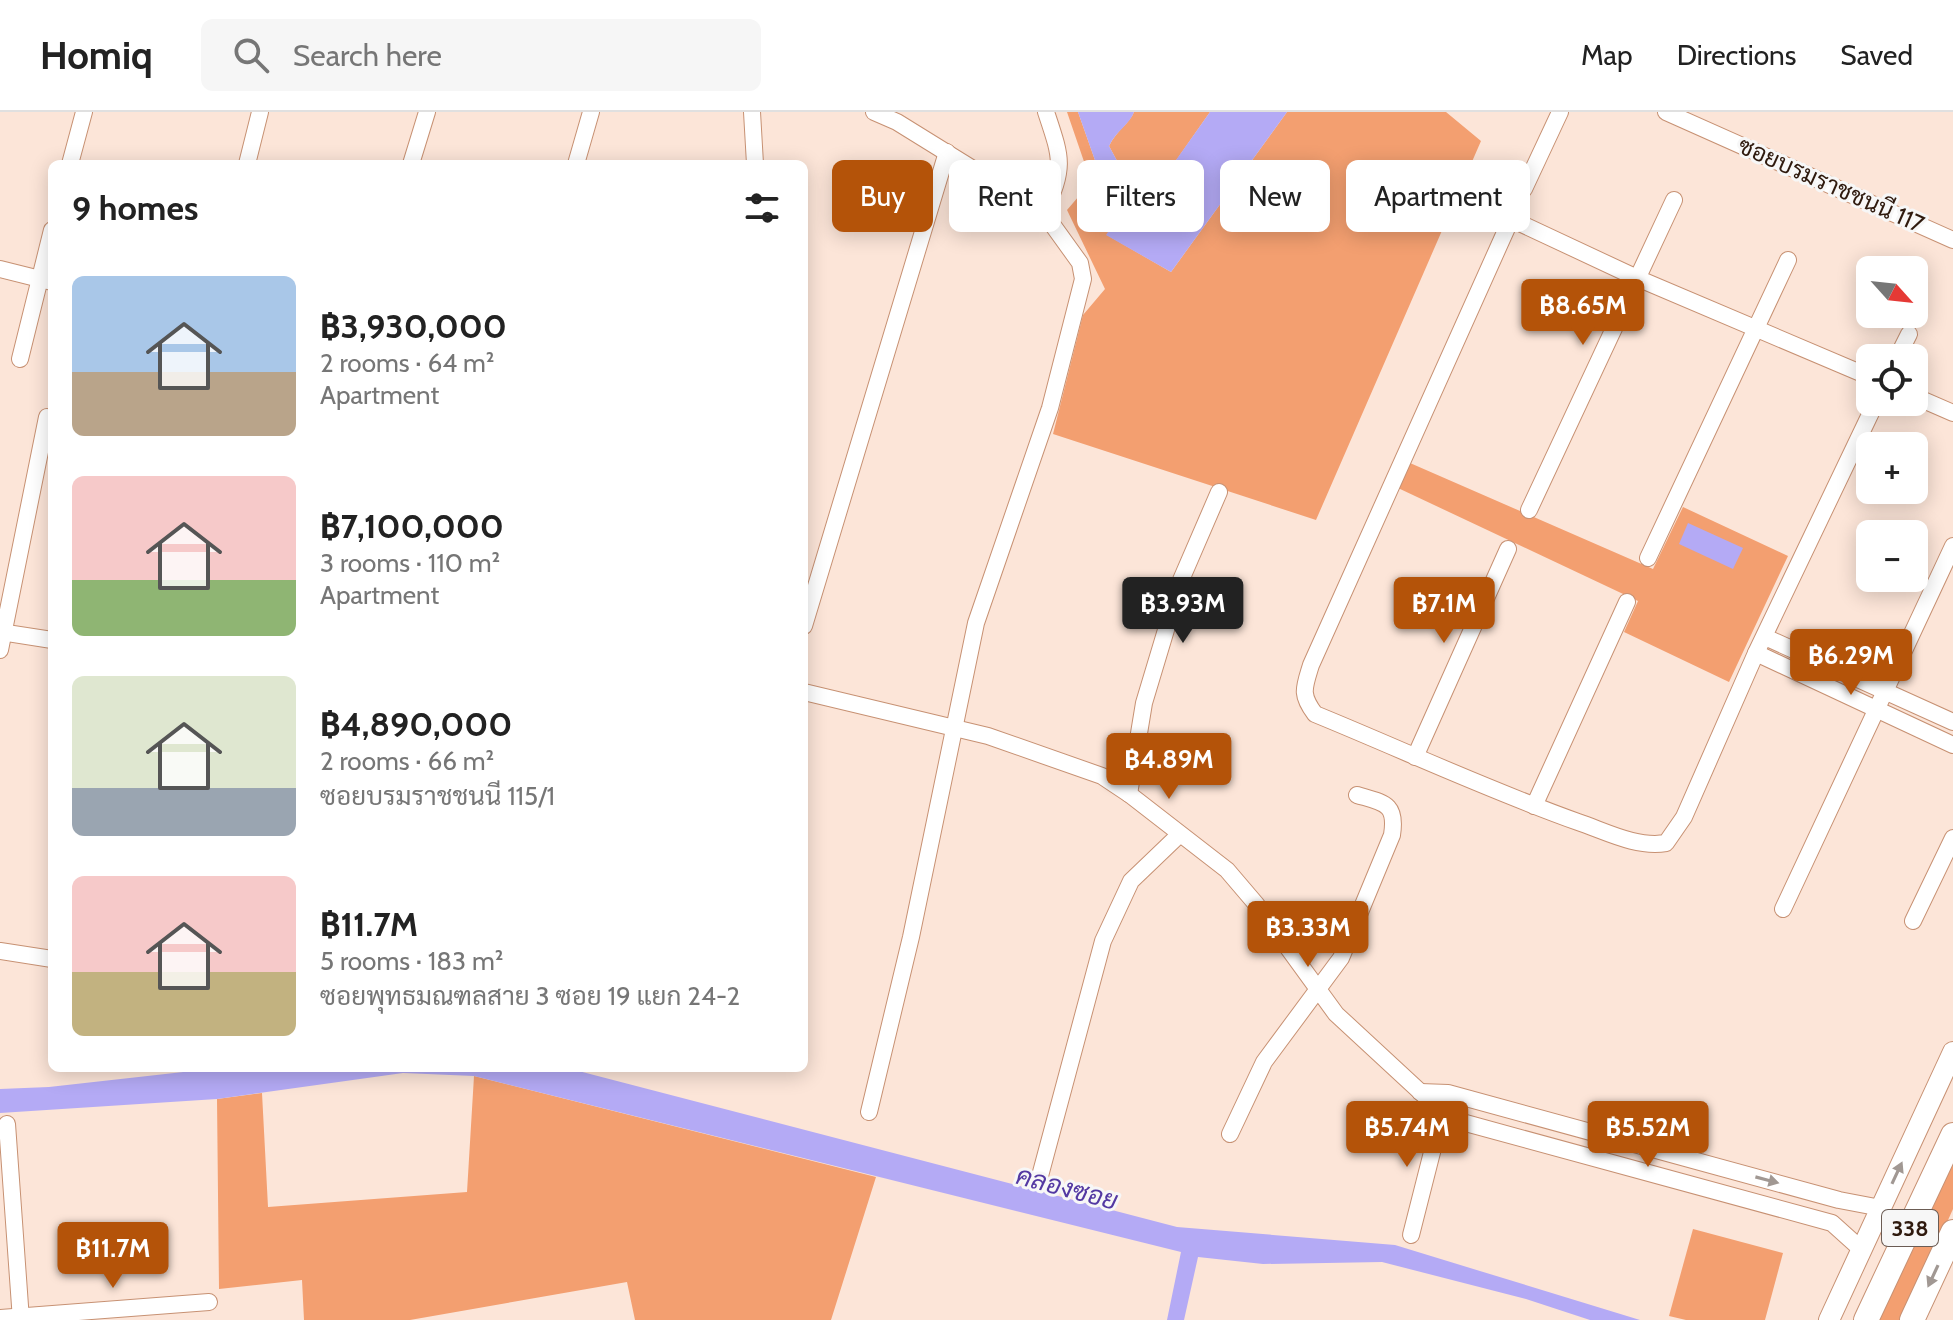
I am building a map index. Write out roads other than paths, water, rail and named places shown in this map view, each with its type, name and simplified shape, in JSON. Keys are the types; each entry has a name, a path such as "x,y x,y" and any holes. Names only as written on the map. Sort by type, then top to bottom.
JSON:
{"highway":[{"name":"338","path":"1866,1320 1953,1135"},
{"name":"338","path":"1912,1320 1953,1232"}],"main road":[{"name":"338","path":"1829,1320 1953,1052"}],"street":[{"path":"71,160 84,112"},
{"path":"248,160 260,112"},
{"path":"412,160 427,112"},
{"path":"577,160 591,112"},
{"path":"752,112 755,160"},
{"path":"874,112 897,122 960,160"},
{"path":"1046,112 1060,160"},
{"path":"1530,176 1560,112"},
{"name":"ซอยบรมราชชนนี 117","path":"1666,112 1953,240"},
{"path":"808,613 947,152"},
{"path":"1529,510 1674,200"},
{"path":"1856,371 1637,278 1511,219 1311,665 1304,688 1305,701 1315,714 1534,806 1651,846 1666,843 1684,817 1756,653 1869,416"},
{"path":"869,1112 911,937 976,623 1050,408 1083,279 1080,263 1058,232"},
{"path":"20,359 45,281 48,259"},
{"path":"1648,558 1788,260"},
{"path":"0,269 45,281"},
{"path":"1904,344 1909,334"},
{"path":"1928,402 1953,413"},
{"path":"0,650 47,417"},
{"path":"1129,794 1149,687 1181,580 1219,492"},
{"path":"1783,909 1953,546"},
{"path":"1415,757 1508,549"},
{"path":"1534,806 1627,602"},
{"path":"2,632 48,639"},
{"path":"1765,637 1953,722"},
{"path":"1756,653 1953,745"},
{"path":"808,693 988,736 1102,776 1227,870 1256,904 1336,1014 1442,1112 1462,1122 1832,1223 1862,1250"},
{"path":"1230,1134 1264,1062 1341,958 1392,835 1392,809 1357,795"},
{"path":"1040,1176 1103,941 1131,881 1179,835"},
{"path":"1913,921 1953,838"},
{"path":"0,951 48,958"},
{"path":"1420,1092 1448,1093 1839,1200 1881,1208"},
{"path":"1411,1235 1448,1093"},
{"path":"1539,1142 1545,1120"},
{"path":"7,1124 21,1318"},
{"path":"1661,1175 1667,1153"},
{"path":"1832,1223 1839,1200"},
{"path":"0,1318 209,1302"}],"water label":[{"name":"คลองซอย","path":"1067,1188"}]}
